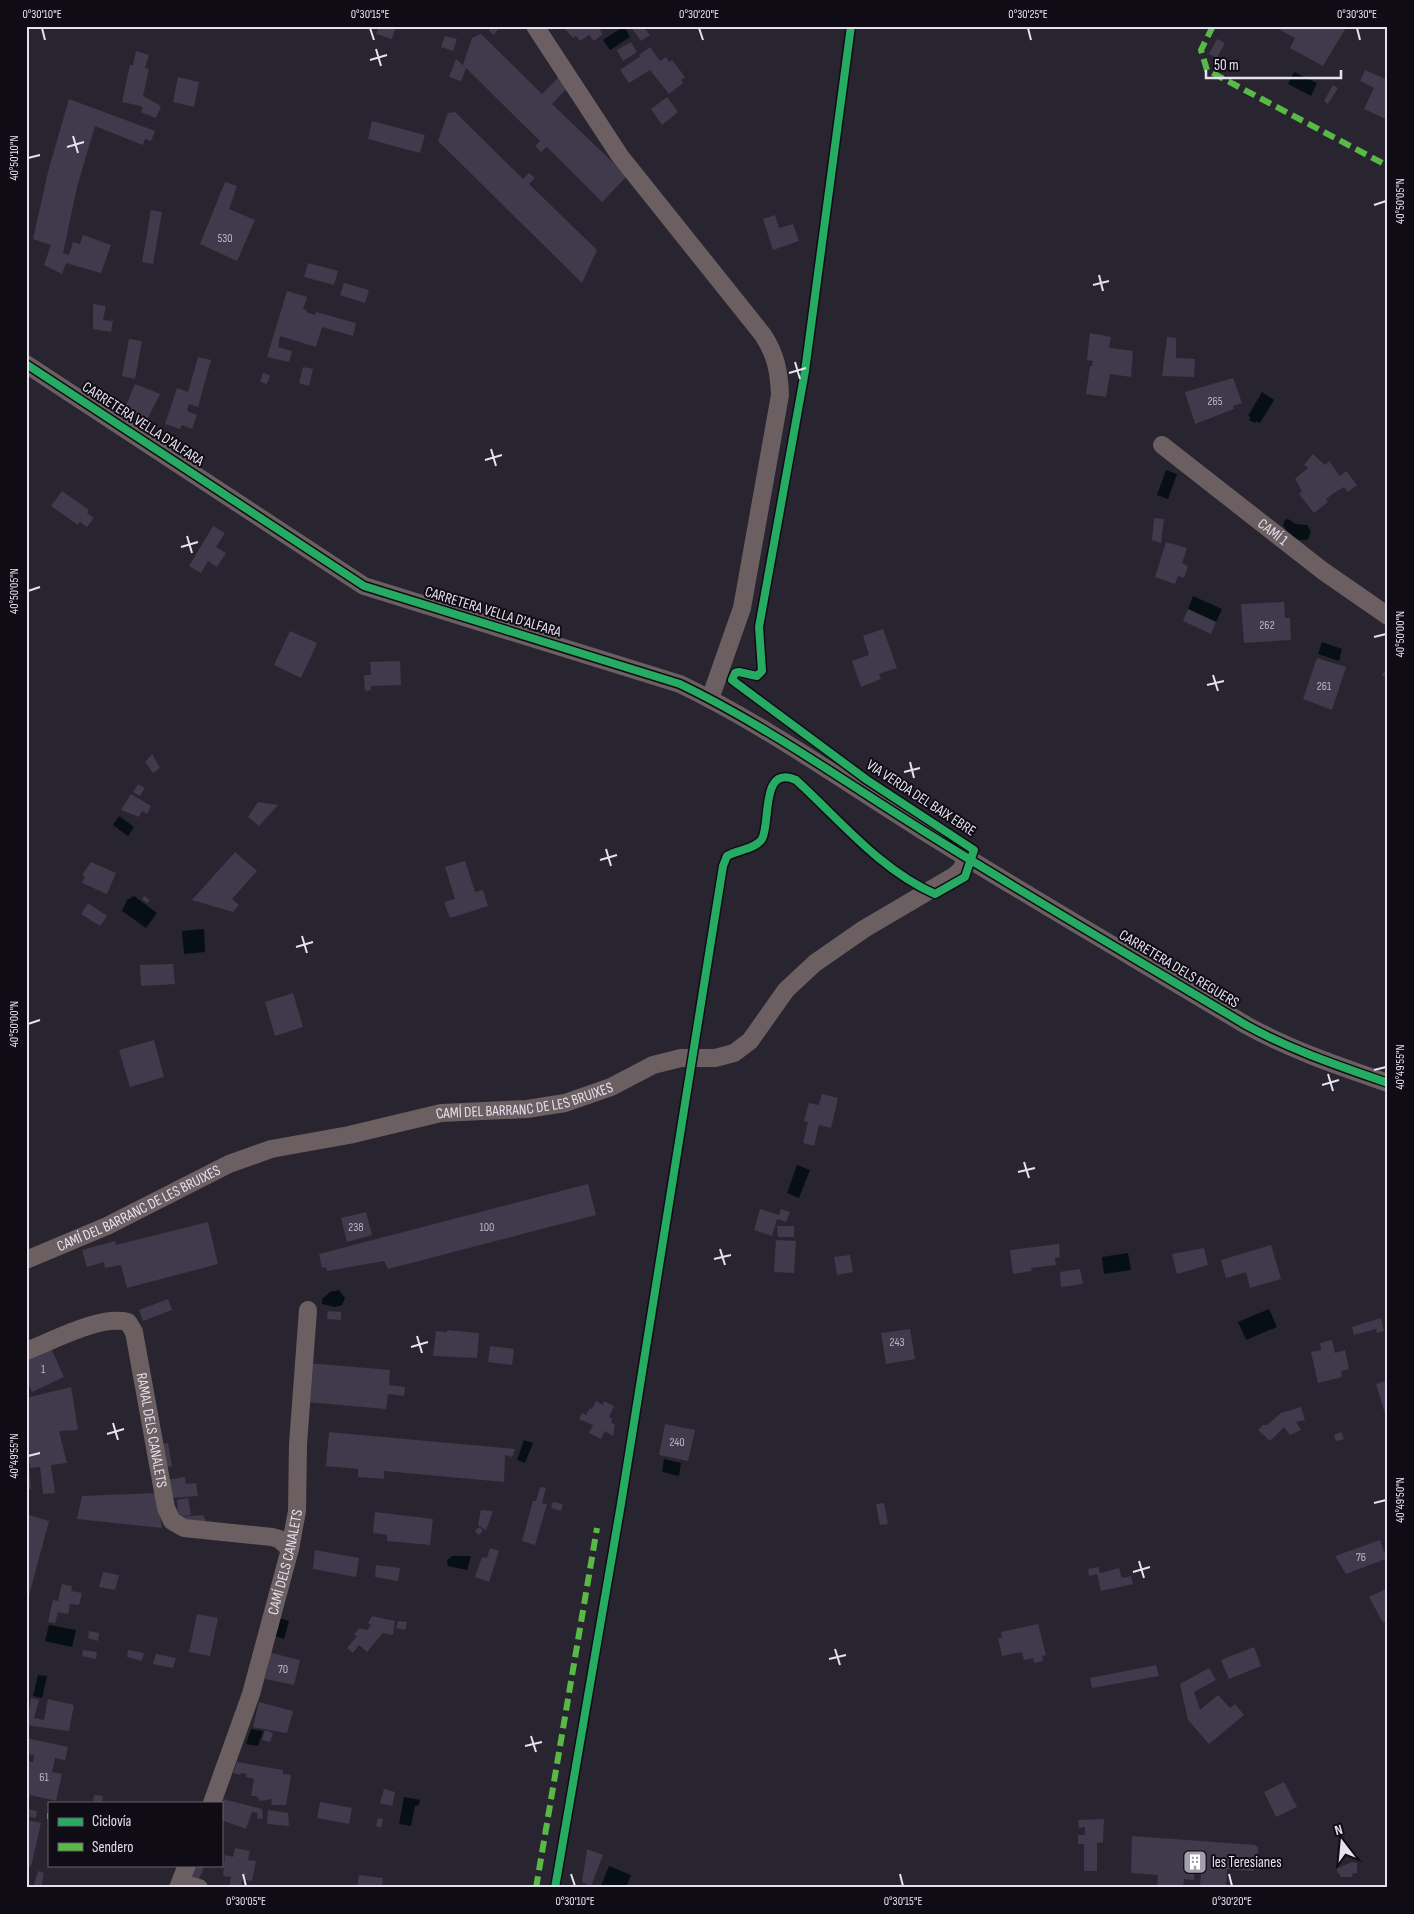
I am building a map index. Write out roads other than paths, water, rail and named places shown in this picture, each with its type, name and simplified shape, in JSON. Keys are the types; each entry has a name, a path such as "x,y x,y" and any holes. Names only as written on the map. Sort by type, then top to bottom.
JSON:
{"street":[{"path":"535,26 620,156 763,335 773,350 778,367 780,395 742,608 710,699"},
{"name":"CARRETERA VELLA D'ALFARA","path":"26,364 364,586 680,684 794,747 967,857"},
{"name":"CAMÍ 1","path":"1162,445 1323,571 1388,616"},
{"name":"CARRETERA DELS REGUERS","path":"967,857 1269,1038 1322,1060 1388,1083"},
{"name":"CAMÍ DEL BARRANC DE LES BRUIXES","path":"26,1260 107,1226 229,1164 271,1149 349,1135 441,1113 527,1109 565,1103 610,1087 653,1065 681,1058 714,1058 734,1053 750,1041 786,990 815,963 864,929 954,876 961,870 967,857"},
{"name":"CAMÍ DELS CANALETS","path":"212,1802 244,1717 290,1549 297,1511 298,1444 308,1310"},
{"name":"RAMAL DELS CANALETS","path":"26,1351 96,1324 120,1320 128,1322 134,1332 166,1508 172,1521 184,1528 272,1537 279,1539 290,1549"},
{"path":"187,1866 179,1885 198,1888"}],"place":[{"name":"les Teresianes","path":"1195,1862"}]}
